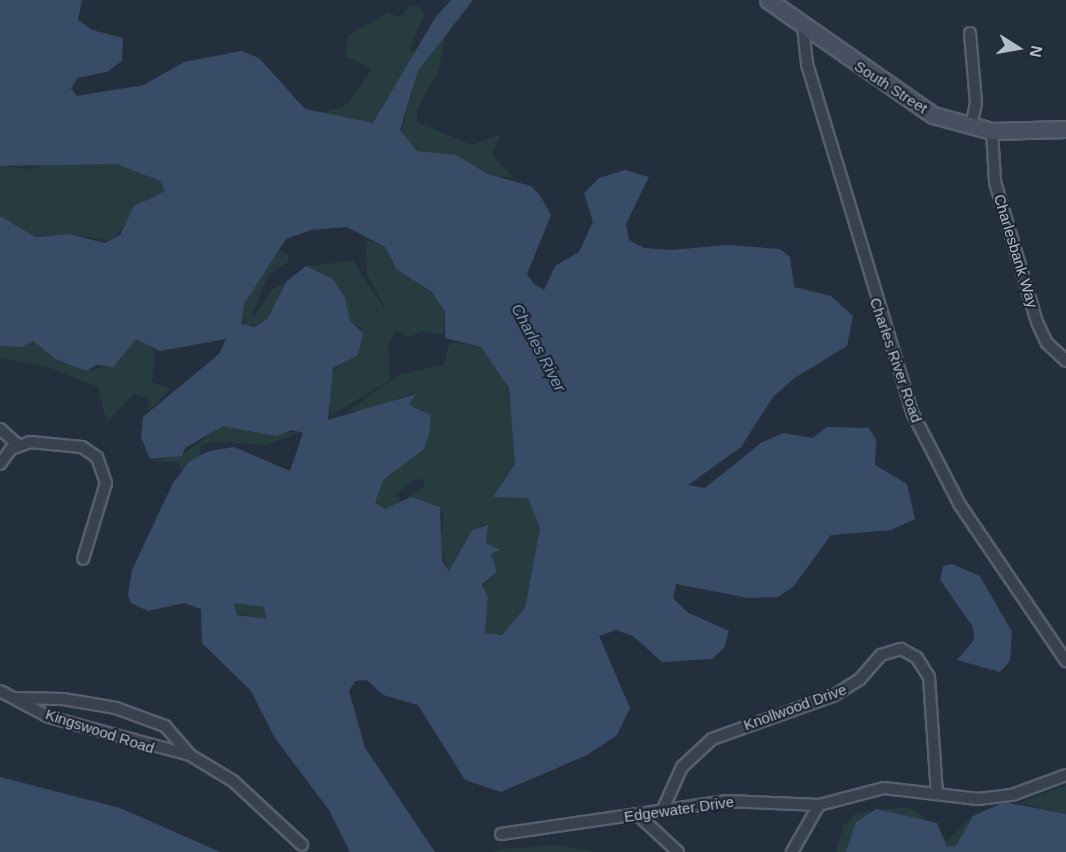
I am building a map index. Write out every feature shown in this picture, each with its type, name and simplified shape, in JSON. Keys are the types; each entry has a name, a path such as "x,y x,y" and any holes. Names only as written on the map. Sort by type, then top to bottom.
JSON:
{"main road":[{"name":"South Street","path":"768,0 912,104 971,127 992,131 1066,129"}],"street":[{"name":"Charles River Road","path":"804,26 807,64 913,414 960,505 1066,661"},
{"path":"970,33 976,103 971,127"},
{"name":"Charlesbank Way","path":"992,131 995,182 1037,322 1047,343 1066,361"},
{"path":"0,429 18,445 82,447 102,464 104,492 85,536 82,559"},
{"path":"0,464 18,445"},
{"name":"Knollwood Drive","path":"663,808 682,767 712,739 833,696 860,679 881,655 901,649 917,658 929,677 937,794"},
{"name":"Kingswood Road","path":"0,692 50,717 189,755 233,781 302,845"},
{"name":"Kingswood Road","path":"14,698 63,699 116,708 165,726 189,755"},
{"name":"Edgewater Drive","path":"501,834 637,814 663,808 745,800 819,805 877,788 937,794 966,800 1012,795 1066,775"},
{"path":"792,852 819,805"},
{"path":"637,814 678,852"}],"green space":[{"path":"410,6 420,7 424,14 410,50 415,52 379,119 369,123 320,114 348,104 372,69 345,56 348,35 388,13 400,17"},
{"path":"445,35 439,70 417,109 417,122 471,145 500,135 492,156 514,178 488,174 464,160 417,151 401,134 418,71"},
{"path":"57,161 117,164 160,181 165,191 141,202 112,241 69,234 30,236 0,216 0,166 32,169"},
{"path":"366,240 385,247 394,267 432,292 445,312 443,335 426,331 408,337 396,331 388,346 390,380 330,416 330,375 359,346 362,329 350,321 345,297 333,279 306,266 353,261 389,316 367,274"},
{"path":"278,249 289,256 288,262 268,275 251,319 273,289 287,281 267,319 247,327 240,319 244,304"},
{"path":"141,339 155,351 152,382 170,389 149,411 148,398 134,394 107,422 98,387 48,367 0,358 0,346 22,347 33,341 84,371 117,365 132,341"},
{"path":"450,342 481,347 504,376 516,429 515,462 500,491 504,497 528,498 540,528 525,608 510,630 494,636 485,633 488,598 482,587 495,574 491,554 498,553 486,543 485,524 472,530 449,571 440,547 444,515 437,505 407,497 422,489 425,480 415,479 396,494 401,500 395,506 385,509 375,503 383,479 425,446 428,422 422,410 409,406 415,392 366,411 348,411 401,374 444,365"},
{"path":"223,425 273,435 282,432 301,432 266,445 211,441 199,447 201,453 183,471 177,462 154,461 183,454"},
{"path":"239,601 264,607 266,619 234,613 231,607"},
{"path":"1066,785 1066,852 836,852 843,827 856,813 904,807 917,811 947,841 971,817 985,813 1061,813 1020,803"},
{"path":"558,845 595,852 492,852 503,849"}],"water":[{"name":"Charles River","path":"0,0 82,0 78,20 92,30 123,38 122,61 107,72 77,78 71,89 77,96 144,85 184,62 241,51 259,58 305,109 373,123 435,18 451,0 473,0 418,71 400,130 417,151 456,155 488,174 531,186 541,197 551,215 527,274 534,284 544,290 555,266 579,252 593,222 584,193 599,178 625,170 649,177 626,224 629,240 644,248 672,250 726,245 780,249 790,257 794,287 831,296 853,316 847,346 793,379 773,397 741,447 688,485 705,488 761,443 783,433 813,438 827,427 869,428 876,440 875,465 907,484 915,519 891,530 831,535 793,587 778,597 748,598 676,584 673,598 687,612 729,631 724,648 712,659 662,662 633,636 616,630 599,636 630,708 617,735 587,755 501,792 465,780 418,705 383,695 367,680 355,681 349,691 365,748 435,852 350,852 329,810 275,738 251,691 202,643 201,609 184,603 148,611 131,603 128,595 132,570 173,483 190,461 209,451 234,447 290,471 303,433 292,430 276,436 223,426 185,448 182,456 150,459 141,437 143,417 219,354 226,339 160,351 136,339 114,367 96,365 86,371 56,359 33,341 22,347 0,346 0,216 35,237 69,234 105,243 120,235 134,206 165,191 160,181 117,164 0,166","holes":["347,227 385,247 396,269 432,292 445,312 445,338 481,347 509,388 515,464 493,497 528,498 540,528 525,608 502,635 485,633 488,598 482,584 497,572 491,554 500,550 486,543 488,525 472,530 449,571 442,561 440,507 411,497 385,509 375,503 383,480 424,449 429,434 431,415 409,405 416,394 328,420 333,368 358,355 363,333 350,321 345,297 333,279 306,266 287,281 267,319 254,327 241,324 244,304 286,239 311,230","234,603 264,607 266,619 237,615"]},
{"path":"952,564 980,576 1012,632 1010,661 1000,672 957,660 974,640 973,627 940,580 943,566"},
{"path":"0,777 120,808 220,852 0,852"},
{"path":"1004,802 1066,814 1066,852 846,852 856,822 876,809 937,823 947,847 956,846 973,816"}]}
